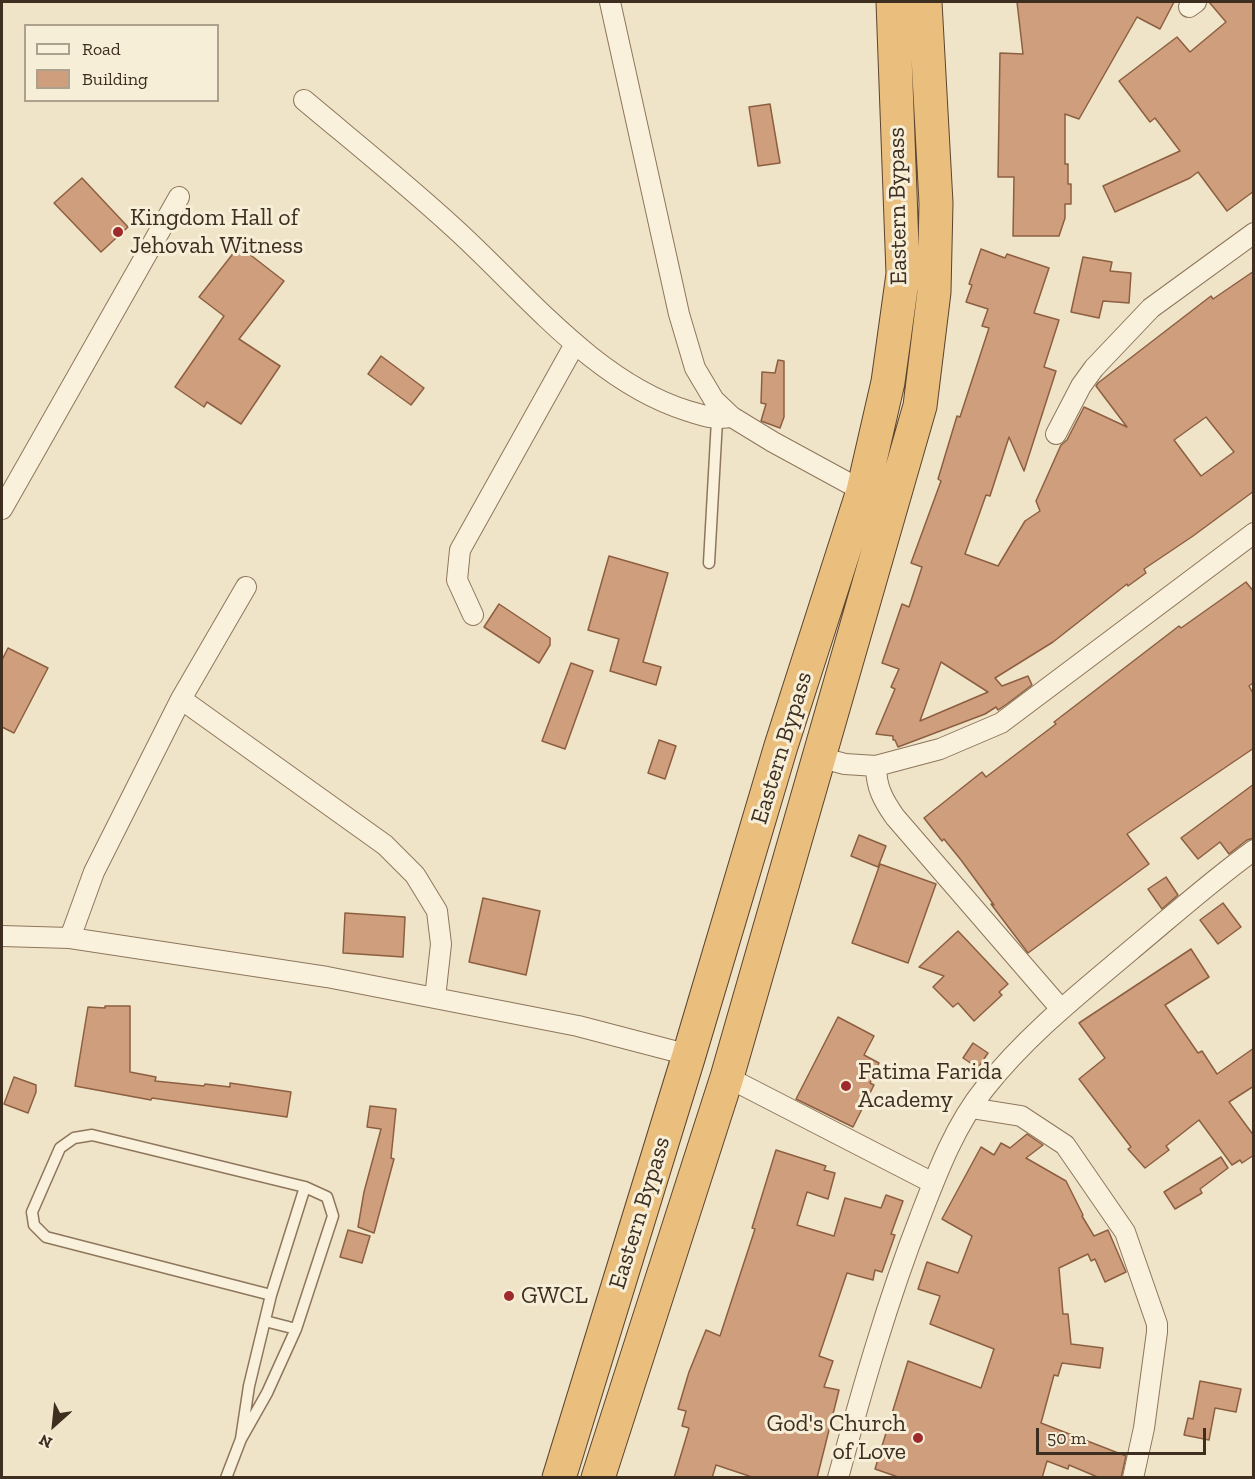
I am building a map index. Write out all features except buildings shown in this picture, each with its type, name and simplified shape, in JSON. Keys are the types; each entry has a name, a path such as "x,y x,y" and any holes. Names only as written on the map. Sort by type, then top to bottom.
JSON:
{"highway":[{"name":"Eastern Bypass","path":"559,1478 781,746 862,491 888,382 903,274 892,2"},
{"name":"Eastern Bypass","path":"598,1478 727,1077 920,406 934,292 936,203 924,2"}],"street":[{"path":"610,2 682,325 695,368 724,418"},
{"path":"304,100 454,228 575,344 620,377 663,403 724,418 862,491"},
{"path":"2,508 9,478 178,197"},
{"path":"1056,434 1094,368 1151,308 1254,233"},
{"path":"473,615 457,580 460,550 575,344"},
{"path":"818,757 845,764 876,766 940,749 1001,723 1254,532"},
{"path":"70,938 94,872 181,699 246,587"},
{"path":"181,699 385,845 415,875 437,911 441,944 435,998"},
{"path":"876,766 876,780 882,798 895,817 1061,1009"},
{"path":"838,1478 871,1360 904,1257 933,1183 951,1143 971,1108 985,1088 1033,1033 1254,850"},
{"path":"2,936 70,938 315,975 578,1026 689,1055"},
{"path":"727,1077 933,1183"},
{"path":"971,1108 1021,1116 1065,1145 1125,1232 1157,1332 1144,1428 1133,1478"}],"lane":[{"path":"709,562 724,418"},
{"path":"226,1478 241,1439 267,1393 296,1329 333,1216 327,1197 305,1187 92,1135 74,1138 60,1148 32,1212 34,1225 46,1237 271,1295"},
{"path":"241,1439 249,1386 271,1295 305,1187"},
{"path":"265,1321 296,1329"}],"place":[{"name":"Kingdom Hall of Jehovah Witness","path":"118,232"},
{"name":"Fatima Farida Academy","path":"846,1086"},
{"name":"GWCL","path":"509,1296"},
{"name":"God's Church of Love","path":"918,1438"}]}
